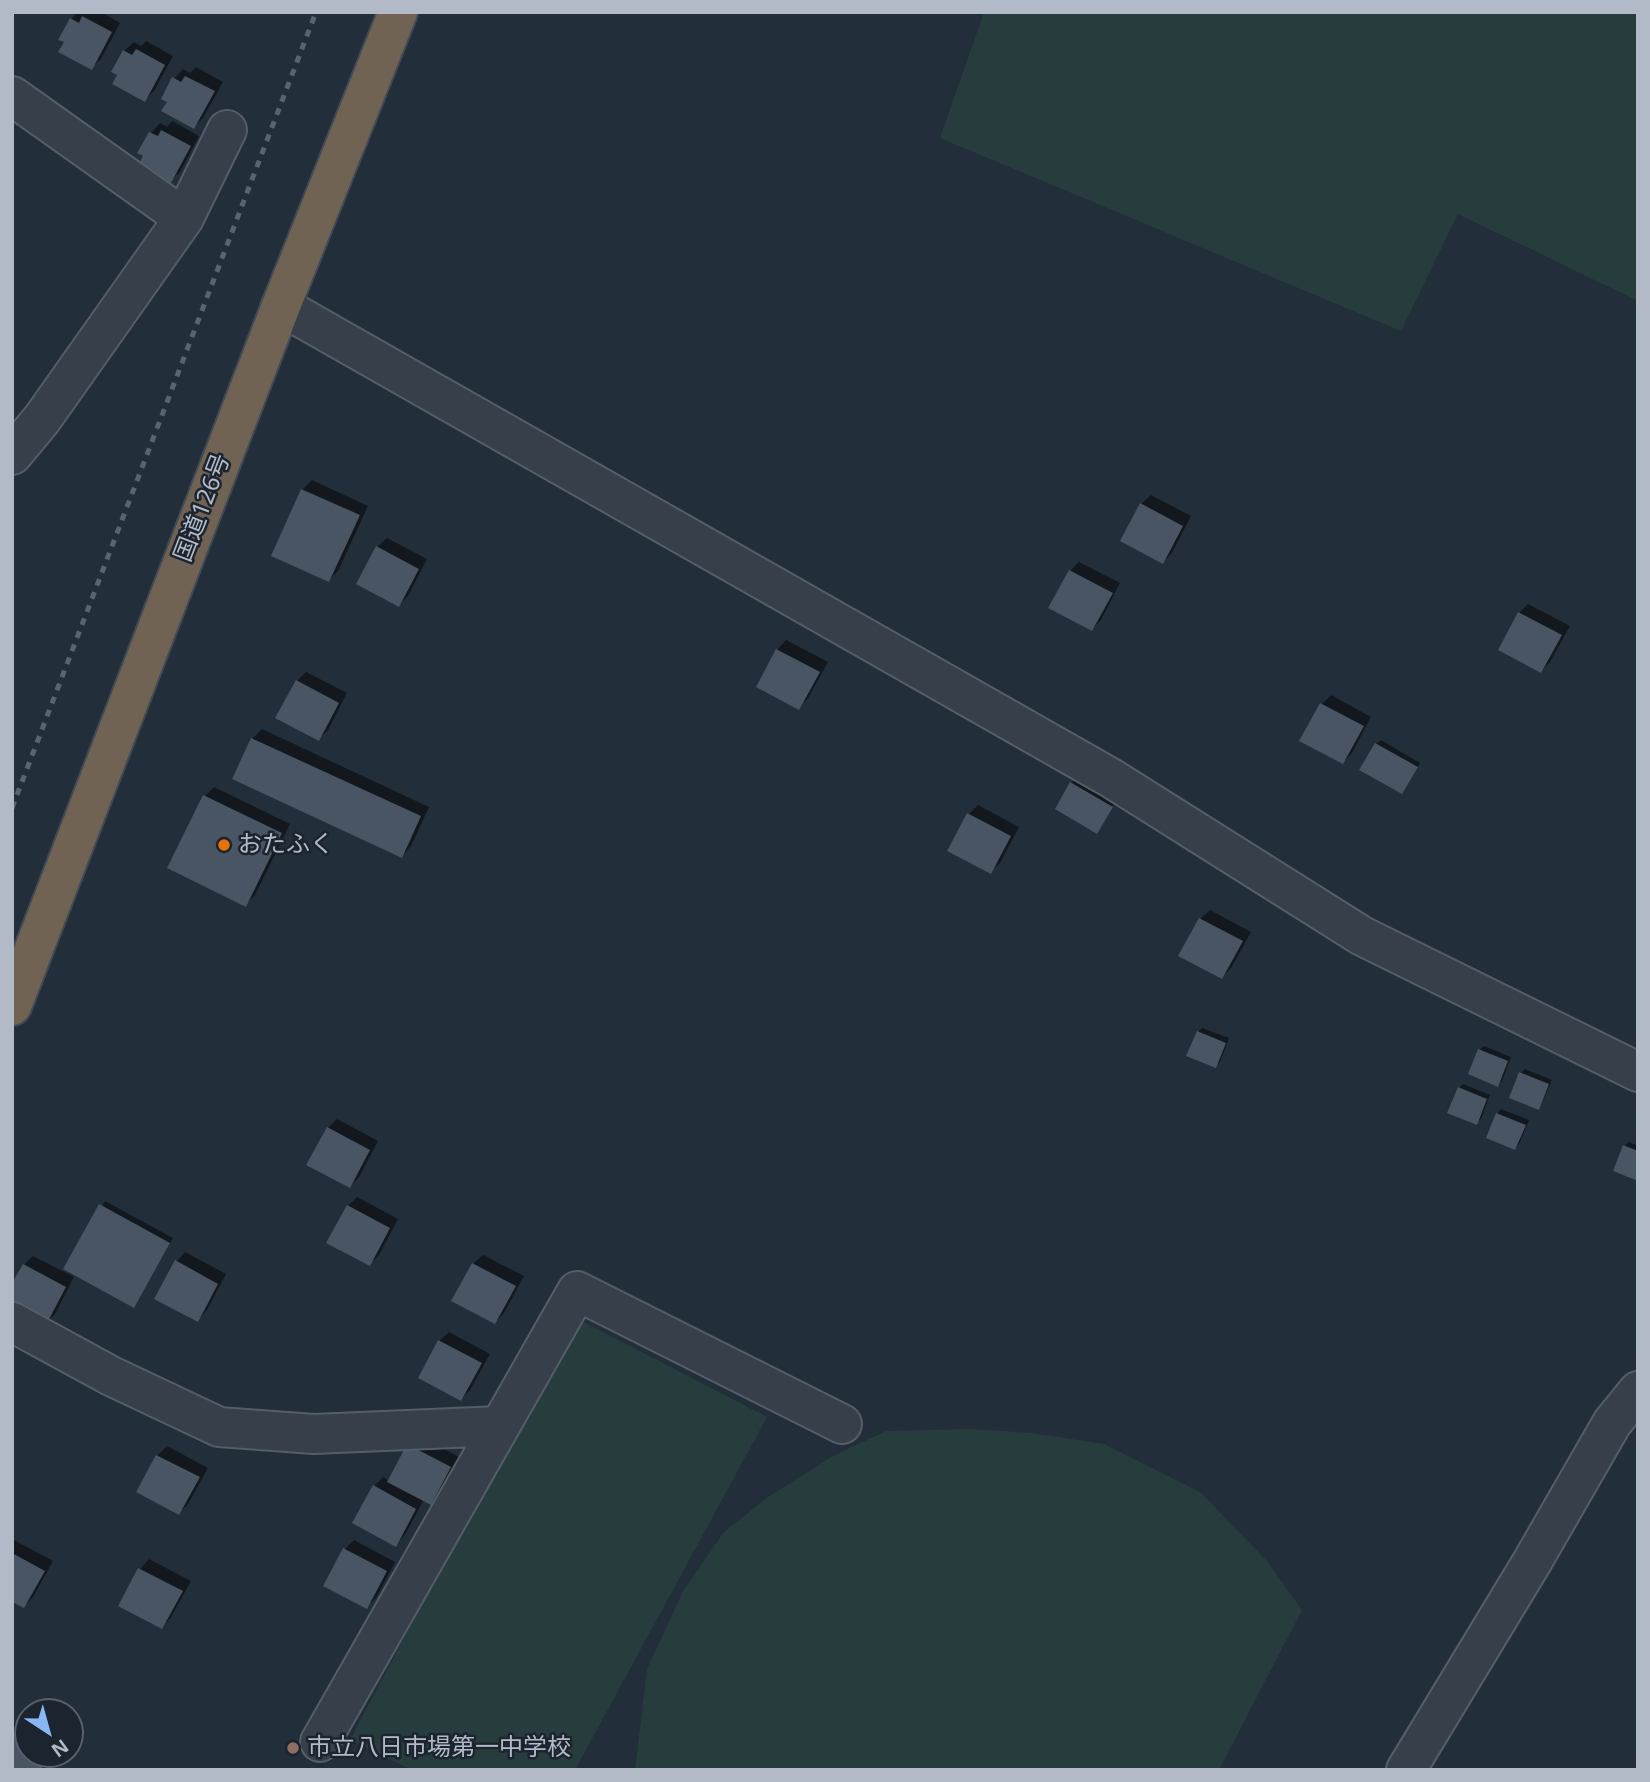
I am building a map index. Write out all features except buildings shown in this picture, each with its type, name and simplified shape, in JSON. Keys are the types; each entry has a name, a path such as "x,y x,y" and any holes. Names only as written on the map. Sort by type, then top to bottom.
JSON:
{"highway":[{"name":"国道126号","path":"12,1006 281,306 398,12"}],"street":[{"path":"12,96 184,218"},
{"path":"12,455 42,419 184,218 227,130"},
{"path":"281,306 1111,778 1362,936 1638,1072"},
{"path":"320,1742 577,1291 842,1424"},
{"path":"12,1322 111,1376 219,1427 314,1434 500,1426"},
{"path":"1406,1770 1532,1562 1612,1423 1638,1391"}],"green space":[{"path":"984,12 1638,12 1638,301 1458,214 1401,331 940,138"},
{"path":"574,1317 767,1417 575,1770 412,1770 350,1740"},
{"path":"970,1429 1032,1433 1104,1444 1200,1492 1266,1560 1302,1610 1219,1770 635,1770 647,1669 683,1591 724,1532 768,1497 833,1456 886,1431"}],"railway":[{"path":"12,808 316,12"}],"place":[{"name":"おたふく","path":"224,845"},
{"name":"市立八日市場第一中学校","path":"293,1748"}]}
